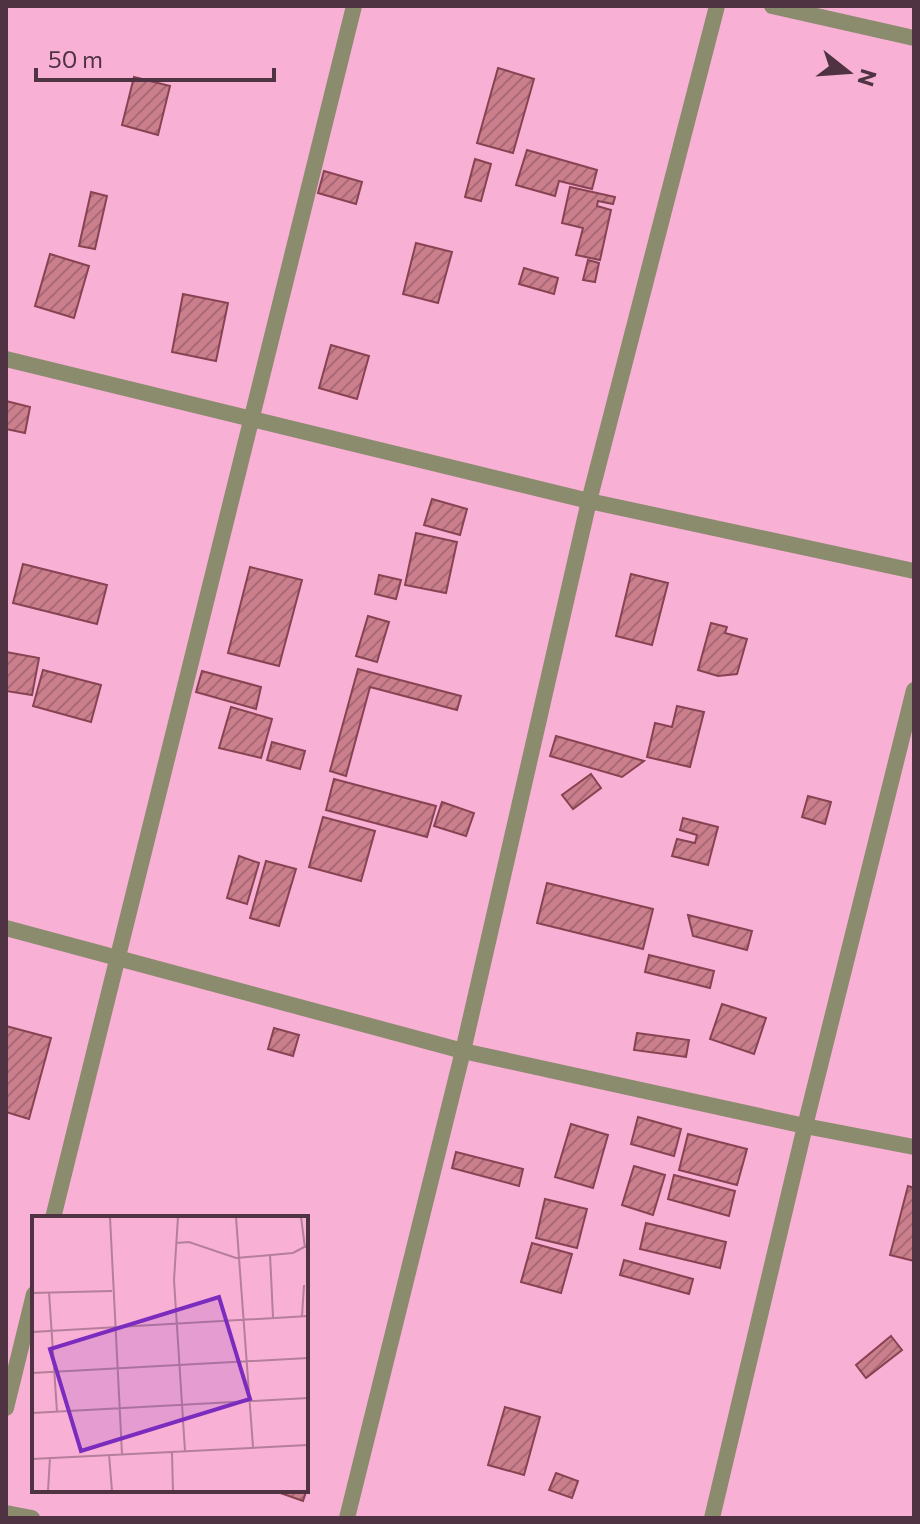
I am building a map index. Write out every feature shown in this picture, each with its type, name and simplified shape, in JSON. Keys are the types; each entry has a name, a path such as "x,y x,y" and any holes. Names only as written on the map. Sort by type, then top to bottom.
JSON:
{"street":[{"path":"53,1216 354,6"},
{"path":"347,1518 463,1051 589,501 717,6"},
{"path":"772,6 914,38"},
{"path":"6,359 589,501 914,571"},
{"path":"712,1518 805,1126 914,690"},
{"path":"6,928 463,1051 914,1147"},
{"path":"6,1408 32,1302"},
{"path":"6,1513 32,1518"}],"building":[{"path":"498,68 534,79 513,153 477,143"},
{"path":"134,77 170,86 158,135 122,125"},
{"path":"527,150 597,170 592,189 559,181 555,196 516,185"},
{"path":"475,159 491,164 481,201 465,197"},
{"path":"324,171 362,182 356,204 318,193"},
{"path":"570,187 615,197 613,204 598,201 597,206 611,210 600,260 576,255 583,228 562,223"},
{"path":"91,192 107,196 95,249 79,246"},
{"path":"416,243 452,252 438,303 403,294"},
{"path":"50,254 89,266 74,318 35,306"},
{"path":"588,260 599,263 595,282 583,280"},
{"path":"524,268 558,278 554,294 519,284"},
{"path":"183,294 228,303 216,361 172,352"},
{"path":"331,345 369,356 357,399 319,388"},
{"path":"6,401 30,407 25,433 6,429"},
{"path":"432,499 467,509 460,535 424,525"},
{"path":"416,533 457,542 446,593 405,585"},
{"path":"23,564 107,585 97,624 13,603"},
{"path":"250,567 302,580 279,666 228,653"},
{"path":"631,574 668,583 652,645 616,636"},
{"path":"379,575 401,580 396,599 375,594"},
{"path":"368,616 389,622 377,662 356,656"},
{"path":"711,623 727,627 725,633 747,639 737,674 718,676 698,670"},
{"path":"6,652 39,658 32,695 6,691"},
{"path":"358,669 461,696 457,710 370,687 346,776 330,771"},
{"path":"43,670 101,685 91,722 33,706"},
{"path":"202,671 261,687 256,709 196,692"},
{"path":"677,706 704,712 690,767 647,757 655,723 672,727"},
{"path":"231,707 272,719 261,758 219,748"},
{"path":"556,736 644,761 622,777 550,756"},
{"path":"272,742 305,751 300,769 267,760"},
{"path":"591,774 601,788 573,809 562,795"},
{"path":"334,779 436,806 427,837 326,810"},
{"path":"808,796 831,802 825,824 802,817"},
{"path":"442,802 474,813 466,836 434,826"},
{"path":"323,817 375,831 361,881 309,867"},
{"path":"683,818 718,827 708,865 672,856 677,839 695,843 697,835 680,830"},
{"path":"239,856 259,863 247,904 227,898"},
{"path":"266,861 296,869 279,926 250,918"},
{"path":"547,883 653,909 643,949 537,923"},
{"path":"688,915 752,931 747,950 693,936"},
{"path":"649,955 714,971 710,988 645,972"},
{"path":"722,1004 766,1018 754,1054 710,1039"},
{"path":"6,1026 51,1038 29,1119 6,1112"},
{"path":"274,1028 299,1035 293,1056 268,1049"},
{"path":"637,1033 689,1040 686,1057 634,1050"},
{"path":"638,1117 681,1129 674,1156 631,1144"},
{"path":"571,1124 608,1135 593,1188 555,1177"},
{"path":"688,1134 747,1149 737,1185 679,1170"},
{"path":"456,1152 523,1169 519,1186 452,1168"},
{"path":"634,1166 665,1175 653,1215 622,1205"},
{"path":"674,1175 735,1191 729,1216 668,1199"},
{"path":"908,1186 914,1188 914,1261 890,1255"},
{"path":"545,1199 587,1209 577,1248 536,1238"},
{"path":"646,1223 726,1242 720,1268 640,1249"},
{"path":"532,1243 572,1254 561,1293 521,1282"},
{"path":"624,1260 693,1279 689,1294 620,1275"},
{"path":"891,1336 902,1350 866,1378 856,1365"},
{"path":"505,1407 540,1417 524,1475 488,1465"},
{"path":"556,1473 578,1481 572,1498 549,1490"},
{"path":"278,1492 306,1492 303,1501"}]}
